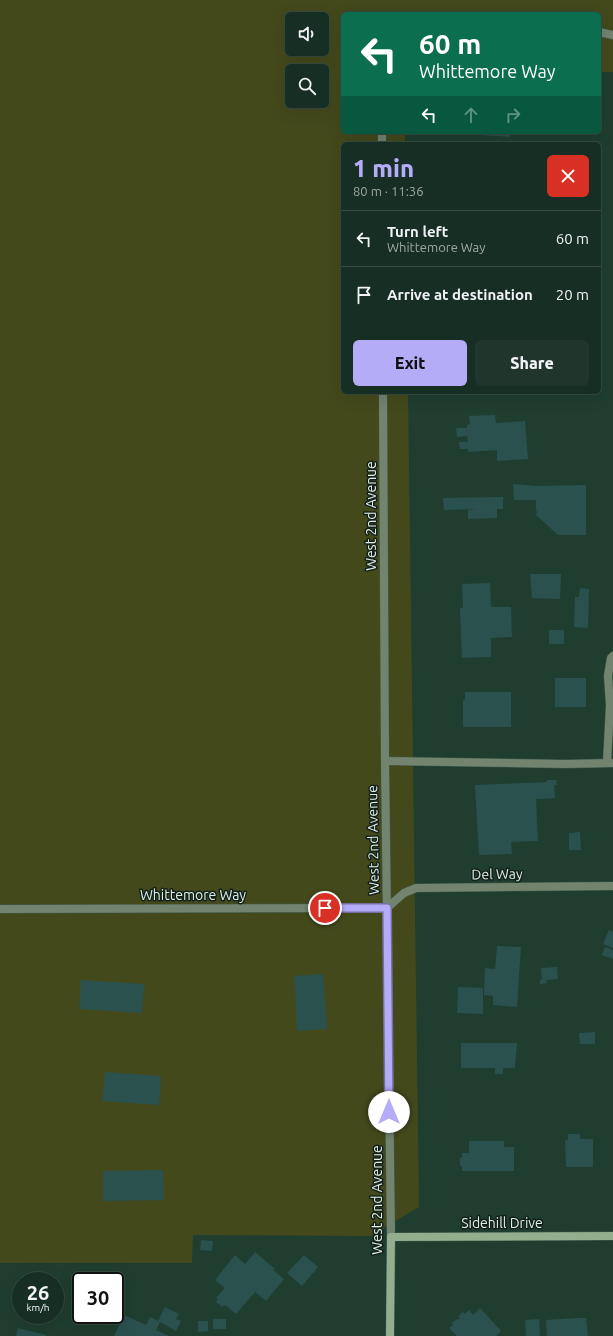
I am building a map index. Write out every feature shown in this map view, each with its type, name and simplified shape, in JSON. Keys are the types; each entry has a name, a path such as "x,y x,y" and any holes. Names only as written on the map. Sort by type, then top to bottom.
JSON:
{"street":[{"path":"601,32 613,35"},
{"name":"West 2nd Avenue","path":"383,394 385,761 391,1237 390,1336"},
{"path":"385,761 565,764 610,763 610,704 608,676 613,656"},
{"name":"Del Way","path":"387,908 404,893 416,888 613,886"},
{"name":"Whittemore Way","path":"0,909 387,908"},
{"name":"Sidehill Drive","path":"391,1237 613,1236"}],"green space":[{"path":"0,0 613,0 613,72 601,72 601,12 341,12 341,134 405,134 405,142 341,142 341,394 408,394 419,1207 370,1236 193,1235 192,1263 0,1263"}],"building":[{"path":"510,134 510,137 481,135"},
{"path":"552,134 571,134 571,135"},
{"path":"495,415 496,423 525,421 528,459 497,461 497,450 468,452 468,449 460,449 459,442 468,442 467,436 457,437 456,428 467,428 467,425 470,424 469,416"},
{"path":"513,484 536,486 586,485 586,535 558,535 535,514 538,512 536,511 536,500 514,500"},
{"path":"503,497 503,509 497,509 497,518 468,519 468,510 476,509 444,510 443,498"},
{"path":"530,574 561,574 560,599 532,598"},
{"path":"490,583 491,607 511,607 512,637 491,638 491,657 462,658 460,608 463,608 462,584"},
{"path":"580,588 589,589 588,628 574,627 575,597 579,597"},
{"path":"549,630 564,630 564,644 549,644"},
{"path":"555,678 586,678 586,707 555,707"},
{"path":"465,692 511,692 511,727 463,727 463,700 465,700"},
{"path":"547,780 556,780 557,785 554,785 555,798 536,799 538,841 511,842 512,854 479,855 475,785 547,782"},
{"path":"580,832 581,850 569,850 569,833"},
{"path":"609,930 613,932 613,948 603,944"},
{"path":"497,946 521,947 517,1007 493,1005 493,996 484,995 485,968 495,969"},
{"path":"605,947 613,950 613,959 602,955"},
{"path":"557,967 558,979 546,980 547,983 540,984 540,980 542,980 541,968"},
{"path":"323,974 327,1029 297,1031 294,976"},
{"path":"81,980 144,984 142,1013 79,1009"},
{"path":"458,987 483,988 483,1014 457,1013"},
{"path":"595,1032 595,1044 580,1044 579,1033"},
{"path":"461,1043 517,1043 515,1068 503,1068 503,1074 495,1074 495,1068 461,1068"},
{"path":"105,1072 161,1076 159,1105 102,1101"},
{"path":"568,1134 580,1134 580,1139 593,1139 593,1167 566,1167 565,1140 568,1140"},
{"path":"469,1141 504,1141 504,1147 514,1147 514,1171 462,1171 462,1166 460,1166 460,1158 462,1158 462,1153 469,1153"},
{"path":"163,1170 164,1200 103,1201 103,1171"},
{"path":"201,1240 213,1241 212,1251 200,1250"},
{"path":"255,1252 284,1279 266,1301 255,1292 236,1314 225,1305 222,1307 216,1302 218,1299 216,1298 225,1288 215,1280 235,1255 245,1264"},
{"path":"304,1255 318,1267 302,1286 287,1273"},
{"path":"165,1307 179,1314 176,1319 181,1321 176,1331 160,1322 156,1330 169,1336 114,1336 120,1324 124,1324 124,1315 146,1325 150,1317 158,1321"},
{"path":"480,1308 501,1331 496,1336 457,1336 449,1328 453,1325 452,1323 460,1318 458,1317 463,1312 465,1314 469,1310 473,1315"},
{"path":"586,1318 588,1336 547,1336 546,1320"},
{"path":"213,1319 226,1319 226,1329 213,1329"},
{"path":"539,1319 540,1336 526,1336 525,1320"},
{"path":"198,1321 208,1321 208,1331 198,1332"},
{"path":"18,1328 46,1335 46,1336 16,1336"}],"route":[{"path":"325,908 387,908 389,1112"}]}
